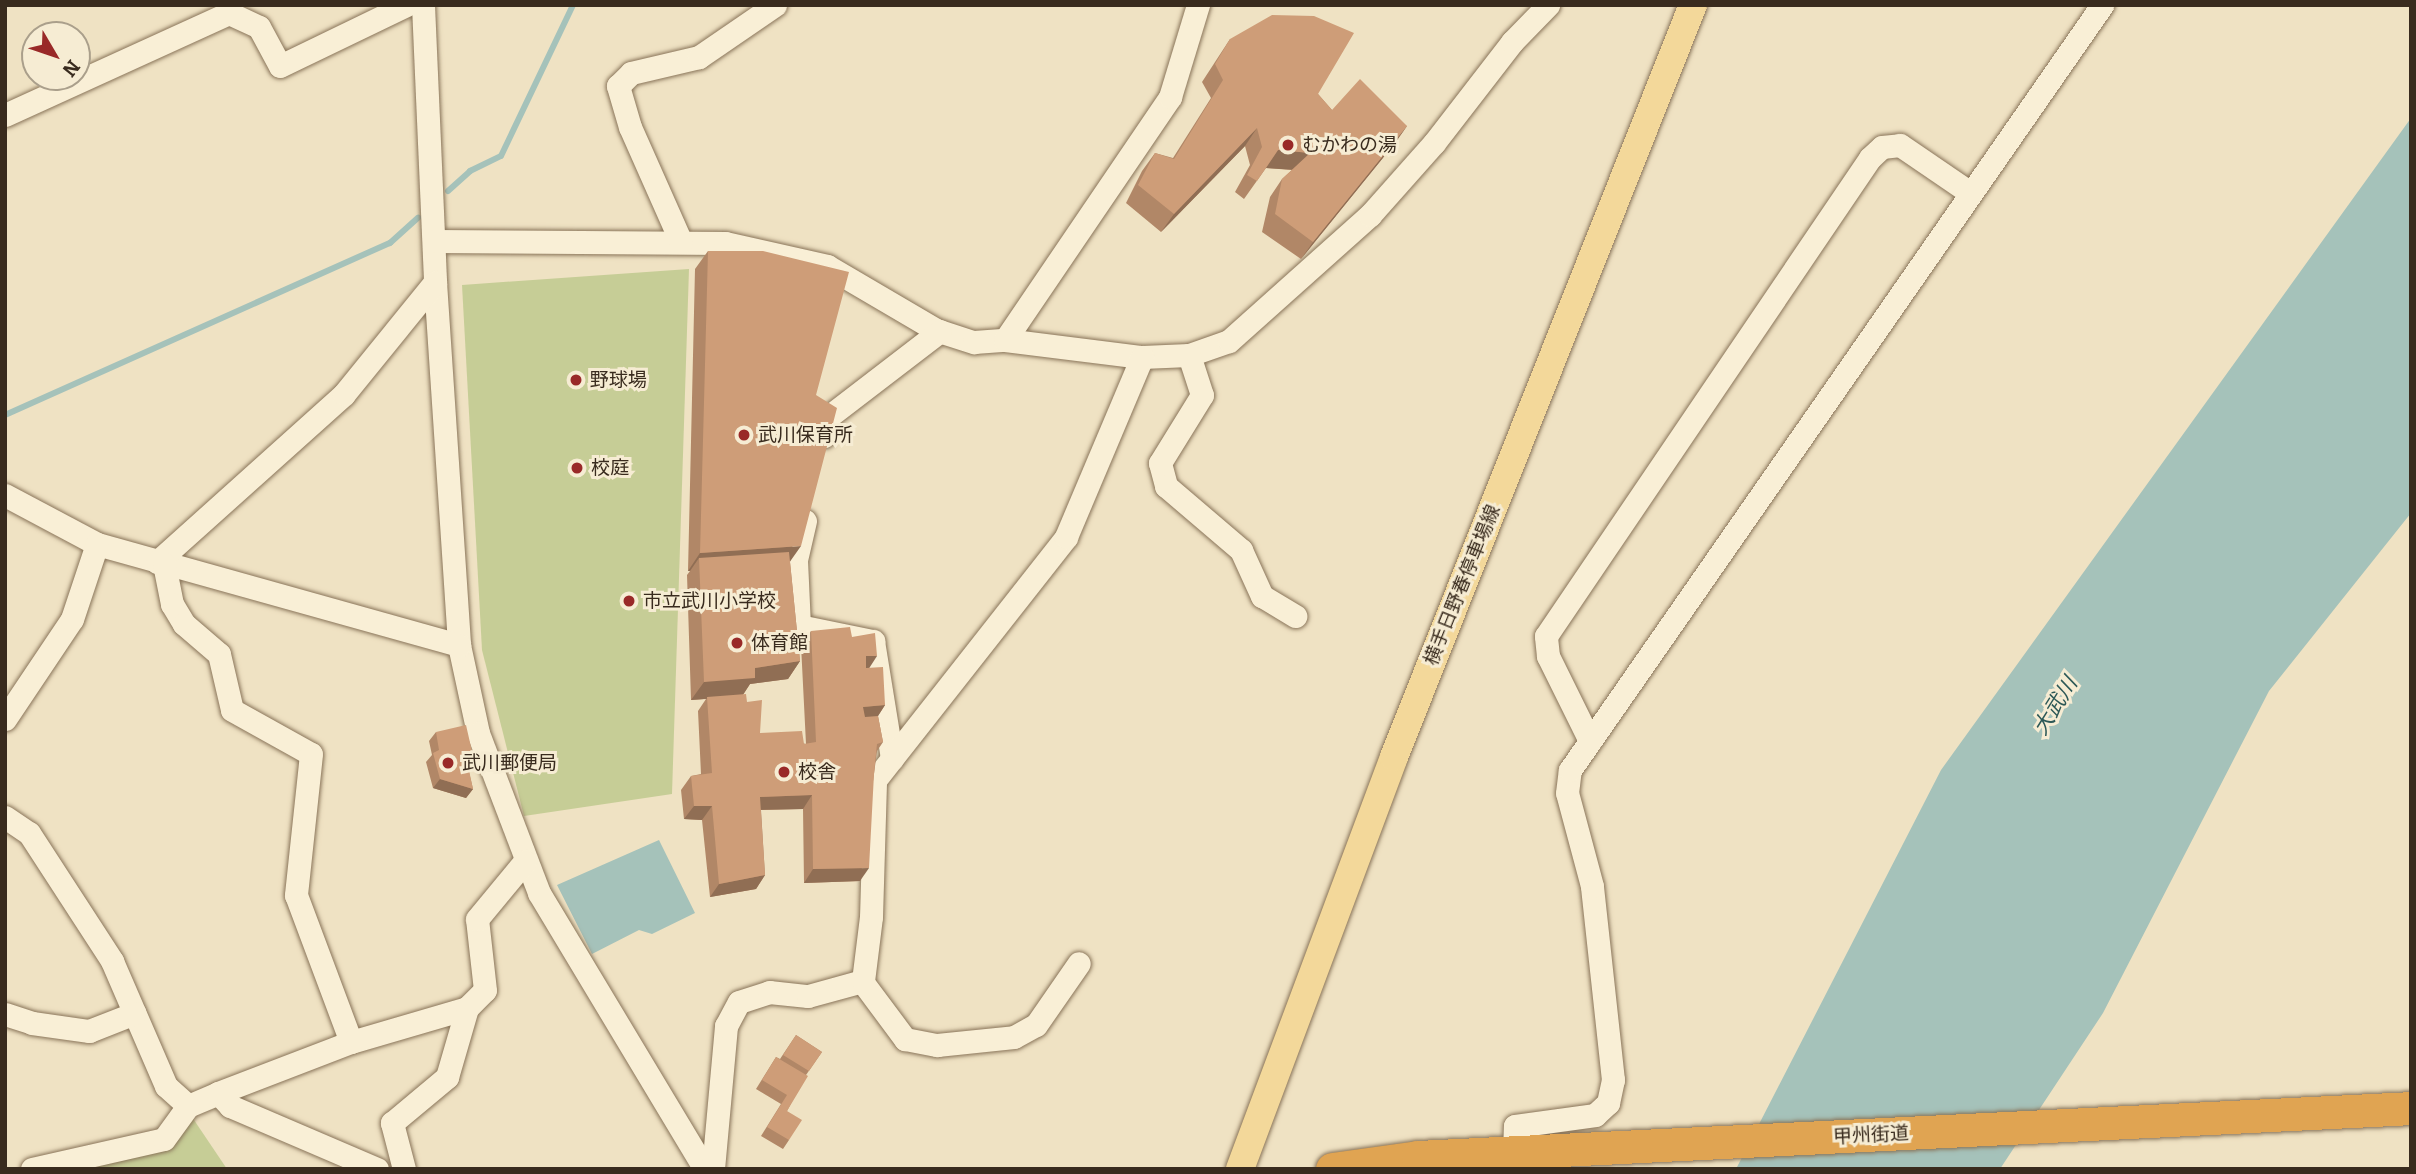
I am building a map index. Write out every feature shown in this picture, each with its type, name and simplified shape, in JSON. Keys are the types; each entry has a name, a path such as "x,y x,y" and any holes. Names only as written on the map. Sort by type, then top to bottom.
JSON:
{"highway":[{"name":"甲州街道","path":"1332,1169 1418,1157 2411,1108"}],"main road":[{"name":"横手日野春停車場線","path":"1240,1169 1394,757 1693,5"}],"street":[{"path":"5,115 229,13 259,27 281,66 406,5"},
{"path":"423,5 435,282 460,646 478,733 539,893 705,1169"},
{"path":"681,242 630,127 618,86 631,73 699,57 775,5"},
{"path":"1005,340 1170,97 1198,5"},
{"path":"435,241 725,243 827,266 940,331 974,342 1005,340 1142,357 1189,355 1228,341 1370,215 1434,144 1512,42 1548,5"},
{"path":"1514,1153 1516,1126 1595,1115 1608,1103 1613,1080 1592,886 1566,793 1570,770 1969,192 2101,6"},
{"path":"1590,741 1548,656 1546,636 1870,158 1882,147 1900,145 1969,192"},
{"path":"160,563 344,394 435,282"},
{"path":"820,456 828,417 940,331"},
{"path":"1189,355 1202,395 1160,463 1166,486 1241,550 1262,596 1294,617"},
{"path":"713,1169 726,1026 739,1002 769,992 808,996 863,981 871,916 875,780 1066,537 1142,357"},
{"path":"5,495 97,544 460,646"},
{"path":"811,495 796,560 799,626 873,641 892,758"},
{"path":"5,719 72,620 97,544"},
{"path":"160,563 172,604 184,625 219,654 232,710 311,754 296,895 351,1042"},
{"path":"5,817 29,833 57,872 112,961 166,1086 188,1106"},
{"path":"32,1169 164,1139 188,1106 218,1093 351,1042 467,1008 485,990 477,919 525,861"},
{"path":"864,984 905,1039 937,1045 1014,1037 1036,1025 1079,963"},
{"path":"404,1169 392,1123 447,1077 467,1008"},
{"path":"5,1014 89,1031 135,1013"},
{"path":"218,1093 230,1106 377,1169"}],"green space":[{"name":"校庭","path":"689,269 672,794 524,816 482,650 462,285"},
{"path":"192,1117 227,1169 63,1169"}],"water":[{"name":"大武川","path":"2411,118 2411,513 2269,691 2103,1013 2000,1169 1736,1169 1941,770"},
{"path":"659,840 695,913 652,934 639,930 592,954 557,885"}],"building":[{"name":"むかわの湯","path":"1272,15 1314,16 1354,33 1318,94 1332,110 1360,79 1407,126 1313,242 1275,214 1282,179 1310,153 1278,150 1257,181 1247,175 1262,147 1257,128 1174,214 1138,185 1155,153 1174,159 1223,80 1215,64 1230,39"},
{"name":"武川保育所","path":"708,251 763,251 849,272 816,395 837,408 801,546 700,553"},
{"name":"体育館","path":"789,552 800,661 755,668 755,678 704,682 699,558"},
{"name":"校舎","path":"850,627 852,637 875,633 877,656 866,656 866,668 883,667 885,705 863,707 865,717 878,716 883,742 877,744 869,868 813,869 812,795 760,797 765,875 719,884 712,806 694,806 691,776 712,773 707,697 746,694 747,702 762,700 760,733 802,731 804,744 816,742 811,631"},
{"path":"466,725 474,760 467,761 473,789 440,779 433,753 439,750 436,732"},
{"path":"796,1035 822,1052 809,1071 783,1055"},
{"path":"776,1057 808,1076 787,1111 802,1120 789,1140 767,1127 787,1095 762,1080"}],"waterway":[{"path":"448,191 470,171 501,156 573,5"},
{"path":"5,415 390,243 418,218"}],"place":[{"name":"むかわの湯","path":"1288,145"},
{"name":"野球場","path":"576,380"},
{"name":"武川保育所","path":"744,435"},
{"name":"校庭","path":"577,468"},
{"name":"市立武川小学校","path":"629,601"},
{"name":"体育館","path":"737,643"},
{"name":"武川郵便局","path":"448,763"},
{"name":"校舎","path":"784,772"}]}
